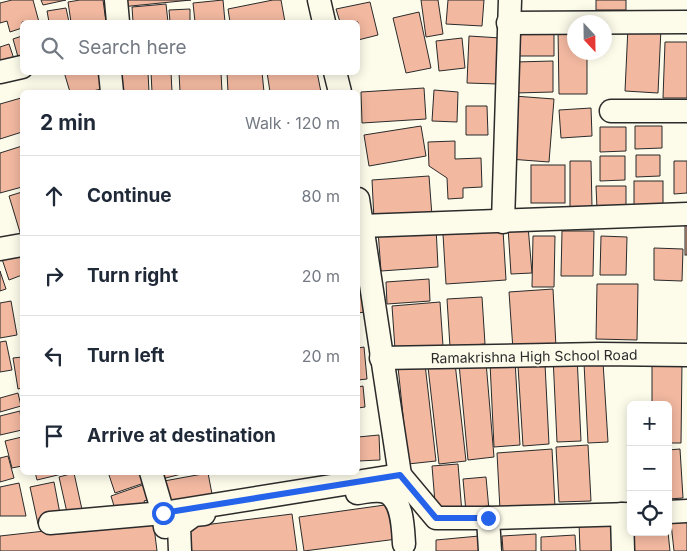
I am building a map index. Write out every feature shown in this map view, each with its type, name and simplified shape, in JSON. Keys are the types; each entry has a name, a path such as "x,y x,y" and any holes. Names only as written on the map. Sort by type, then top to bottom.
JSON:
{"street":[{"path":"116,0 118,20"},
{"path":"319,0 324,20"},
{"path":"503,222 510,0"},
{"path":"508,22 687,22"},
{"path":"0,72 20,67"},
{"path":"110,75 112,90"},
{"path":"337,75 340,90"},
{"path":"611,111 687,110"},
{"path":"360,212 400,475 436,518 626,514 623,551"},
{"path":"362,226 687,214"},
{"path":"0,249 20,245"},
{"name":"Ramakrishna High School Road","path":"381,358 599,354 687,355"},
{"path":"153,475 163,513 168,551"},
{"path":"50,523 163,513 400,475"},
{"path":"180,551 179,526 194,515 378,490 388,493 396,502 402,524 404,544"},
{"path":"672,512 687,511"},
{"path":"488,518 490,551"}],"building":[{"path":"12,0 33,0 38,20 20,20 20,29 10,32 7,21 0,23 0,3"},
{"path":"41,0 66,0 43,5"},
{"path":"103,0 106,20 71,20 68,2"},
{"path":"120,0 191,0 121,7"},
{"path":"223,0 225,20 195,20 193,3"},
{"path":"281,0 285,20 230,20 228,9"},
{"path":"421,0 438,0 443,34 426,37"},
{"path":"448,0 484,0 482,26 446,24"},
{"path":"596,0 626,0 626,10 596,10"},
{"path":"370,2 378,35 360,40 360,20 339,20 336,9"},
{"path":"166,4 168,20 133,20 132,7"},
{"path":"66,8 69,20 49,20 47,11"},
{"path":"190,9 190,20 170,20 169,10"},
{"path":"419,12 431,68 406,73 393,18"},
{"path":"628,27 661,28 658,93 625,91"},
{"path":"554,30 554,56 516,56 516,31"},
{"path":"558,30 567,30 567,60 587,60 587,94 559,94"},
{"path":"469,36 501,38 498,84 467,83"},
{"path":"20,37 20,56 18,57 13,39"},
{"path":"462,38 465,68 439,71 436,41"},
{"path":"665,42 687,42 687,98 663,98"},
{"path":"9,44 14,59 0,64 0,47"},
{"path":"553,61 553,92 515,93 515,62"},
{"path":"65,75 102,75 105,88 97,90 69,90"},
{"path":"116,75 148,75 149,90 117,90"},
{"path":"151,75 171,75 172,90 152,90"},
{"path":"179,75 221,75 222,90 180,90"},
{"path":"227,75 262,75 264,90 228,90"},
{"path":"267,75 318,75 321,90 270,90"},
{"path":"424,88 426,119 362,123 361,92"},
{"path":"434,90 458,92 457,122 432,121"},
{"path":"514,96 554,99 549,162 509,159"},
{"path":"20,98 20,133 0,139 0,104"},
{"path":"466,106 487,106 488,135 466,135"},
{"path":"591,108 592,136 561,138 559,110"},
{"path":"421,126 426,156 369,166 364,135"},
{"path":"635,126 662,126 662,148 635,149"},
{"path":"600,127 626,127 626,151 600,152"},
{"path":"455,141 455,159 481,158 482,187 463,188 463,198 448,199 447,178 429,166 428,142"},
{"path":"20,147 20,188 0,193 0,153"},
{"path":"636,155 660,155 660,176 636,177"},
{"path":"600,156 625,156 625,180 600,181"},
{"path":"570,161 591,161 592,207 570,207"},
{"path":"674,161 687,161 687,193 674,194"},
{"path":"531,165 565,165 565,203 531,203"},
{"path":"429,176 432,216 374,220 372,180"},
{"path":"634,181 663,181 663,207 634,207"},
{"path":"596,186 626,186 626,209 597,209"},
{"path":"20,193 20,232 9,196"},
{"path":"685,223 687,223 687,255 685,255"},
{"path":"528,226 532,273 511,274 508,227"},
{"path":"436,227 438,267 381,271 378,231"},
{"path":"503,230 506,280 446,284 443,234"},
{"path":"562,231 594,231 593,276 561,276"},
{"path":"533,236 555,236 554,287 532,287"},
{"path":"601,236 627,237 626,275 600,275"},
{"path":"654,248 683,249 682,281 654,280"},
{"path":"20,249 20,276 9,280 1,256"},
{"path":"0,271 6,289 0,291"},
{"path":"429,279 430,301 387,304 386,282"},
{"path":"597,284 638,284 637,340 596,339"},
{"path":"553,289 556,347 513,350 509,292"},
{"path":"360,290 365,312 360,313"},
{"path":"482,297 485,344 450,347 447,299"},
{"path":"11,301 17,335 0,338 0,303"},
{"path":"440,302 443,346 395,349 392,306"},
{"path":"6,341 12,370 0,372 0,342"},
{"path":"364,347 367,379 360,380 360,348"},
{"path":"577,356 581,441 557,442 553,357"},
{"path":"20,357 20,388 18,389 13,358"},
{"path":"515,361 520,445 494,447 490,363"},
{"path":"486,362 494,457 468,460 459,364"},
{"path":"603,362 608,442 588,443 584,363"},
{"path":"652,362 682,362 681,443 672,443 672,401 652,401"},
{"path":"455,363 466,461 439,464 428,367"},
{"path":"425,364 436,461 408,464 398,367"},
{"path":"545,364 549,444 523,446 518,366"},
{"path":"363,386 365,407 360,408 360,387"},
{"path":"18,393 20,406 0,412 0,398"},
{"path":"20,411 20,430 0,435 0,416"},
{"path":"379,435 380,460 360,461 360,437"},
{"path":"20,437 20,466 12,468 5,441"},
{"path":"588,445 591,501 559,502 556,447"},
{"path":"552,449 555,507 500,510 497,453"},
{"path":"680,449 683,498 672,499 672,450"},
{"path":"8,456 14,478 0,482 0,458"},
{"path":"458,464 462,513 436,515 432,466"},
{"path":"36,475 58,475 37,480"},
{"path":"74,475 83,514 68,517 59,477"},
{"path":"109,475 148,475 150,481 115,493"},
{"path":"161,475 177,475 162,479"},
{"path":"197,475 208,475 212,494 168,502 164,481"},
{"path":"486,477 489,510 466,512 463,479"},
{"path":"54,482 61,519 38,524 30,487"},
{"path":"151,482 154,498 144,501 146,506 117,516 111,496"},
{"path":"19,483 26,516 0,516 0,487"},
{"path":"392,504 397,539 304,551 299,517"},
{"path":"292,514 297,551 191,551 188,527"},
{"path":"153,519 157,551 0,551 0,536"},
{"path":"612,520 614,551 580,551 579,522"},
{"path":"687,522 687,551 674,551 672,523"},
{"path":"536,534 536,551 503,551 502,536"},
{"path":"575,535 576,551 541,551 541,537"},
{"path":"479,536 480,551 436,551 436,540"},
{"path":"631,536 668,536 670,551 629,551"}],"route":[{"path":"163,513 400,475 436,518 488,518"}]}
